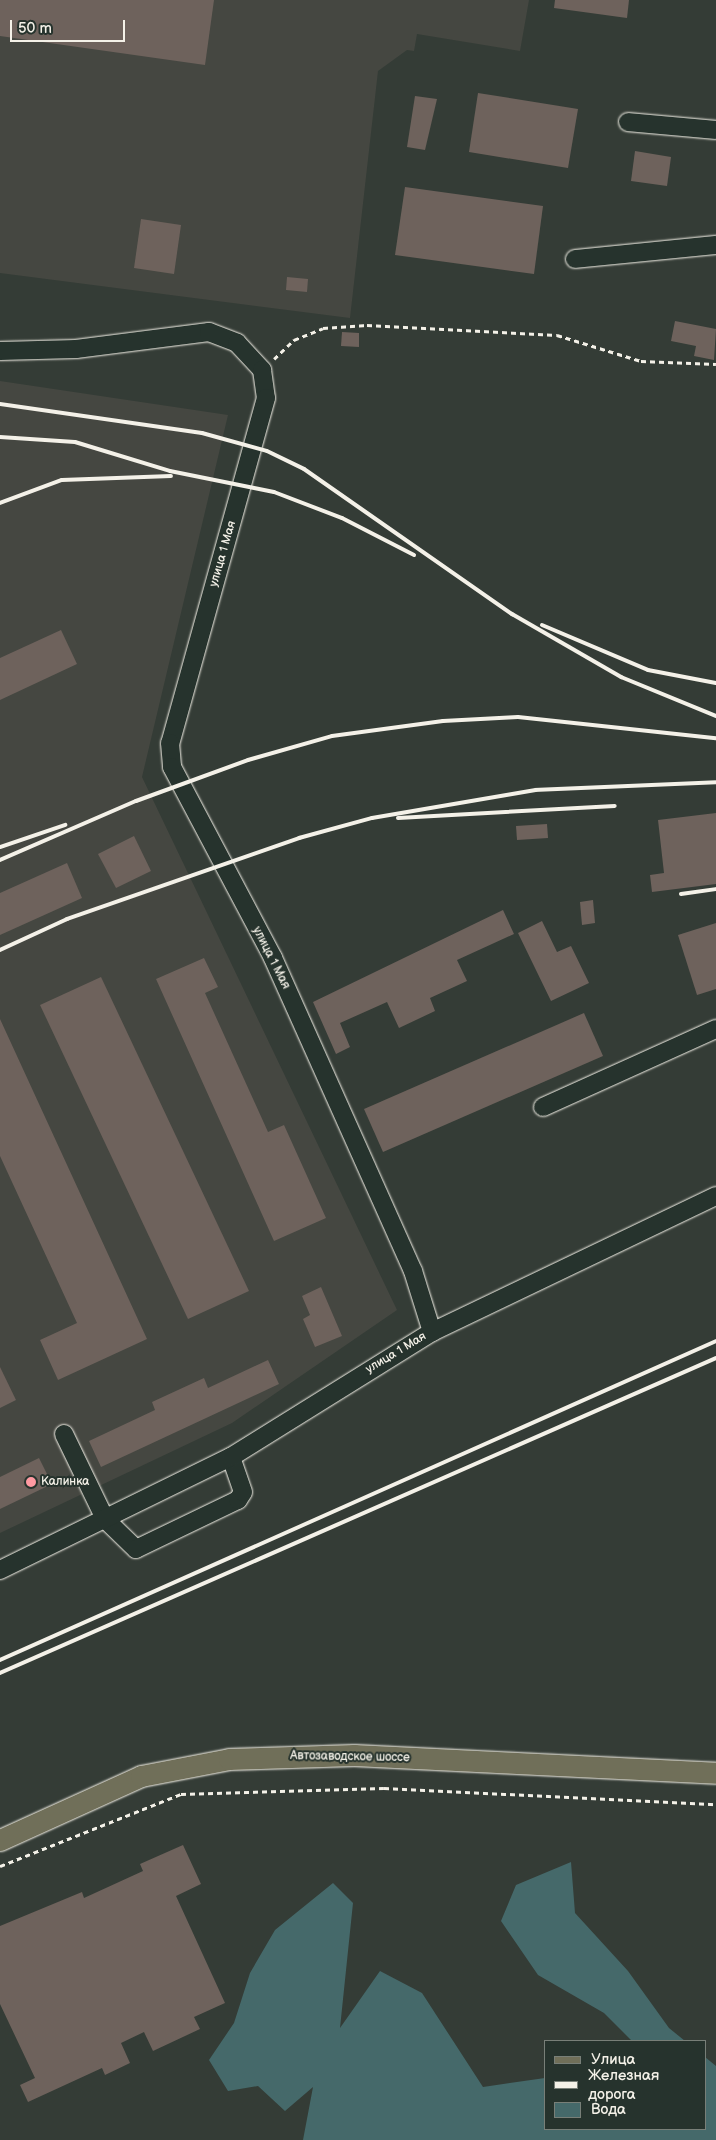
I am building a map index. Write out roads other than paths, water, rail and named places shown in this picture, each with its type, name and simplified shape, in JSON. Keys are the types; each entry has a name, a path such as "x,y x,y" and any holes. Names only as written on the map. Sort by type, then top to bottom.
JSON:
{"main road":[{"name":"Автозаводское шоссе","path":"0,1840 141,1776 229,1759 354,1756 716,1773"}],"street":[{"path":"628,122 716,130"},
{"path":"575,259 716,245"},
{"name":"улица 1 Мая","path":"0,352 76,349 209,332 238,343 262,370 266,398 170,743 172,767 273,958 413,1270 432,1332 231,1457 0,1570"},
{"path":"544,1106 716,1029"},
{"path":"432,1332 716,1196"},
{"path":"64,1434 105,1519 136,1548 238,1500 243,1492 231,1457"}],"water":[{"path":"571,1862 575,1913 628,1971 669,2028 684,2040 631,2040 604,2013 538,1975 501,1921 516,1885"},
{"path":"333,1883 353,1903 340,2028 380,1971 422,1993 483,2087 544,2078 544,2130 706,2130 706,2058 716,2066 716,2140 303,2140 313,2087 285,2111 258,2086 228,2091 209,2060 234,2023 250,1973 275,1930"}],"railway":[{"path":"0,404 202,433 267,451 304,469 512,614 621,677 716,716"},
{"path":"0,437 75,442 170,471 274,492 342,518 414,555"},
{"path":"0,503 62,480 171,476"},
{"path":"542,625 648,670 716,683"},
{"path":"0,860 136,801 248,760 332,736 443,721 518,717 716,738"},
{"path":"0,950 67,919 299,838 372,818 536,790 716,782"},
{"path":"398,818 615,806"},
{"path":"0,847 65,825"},
{"path":"681,894 716,889"},
{"path":"0,1660 716,1341"},
{"path":"0,1673 716,1358"}],"place":[{"name":"Калинка","path":"31,1482"}]}
